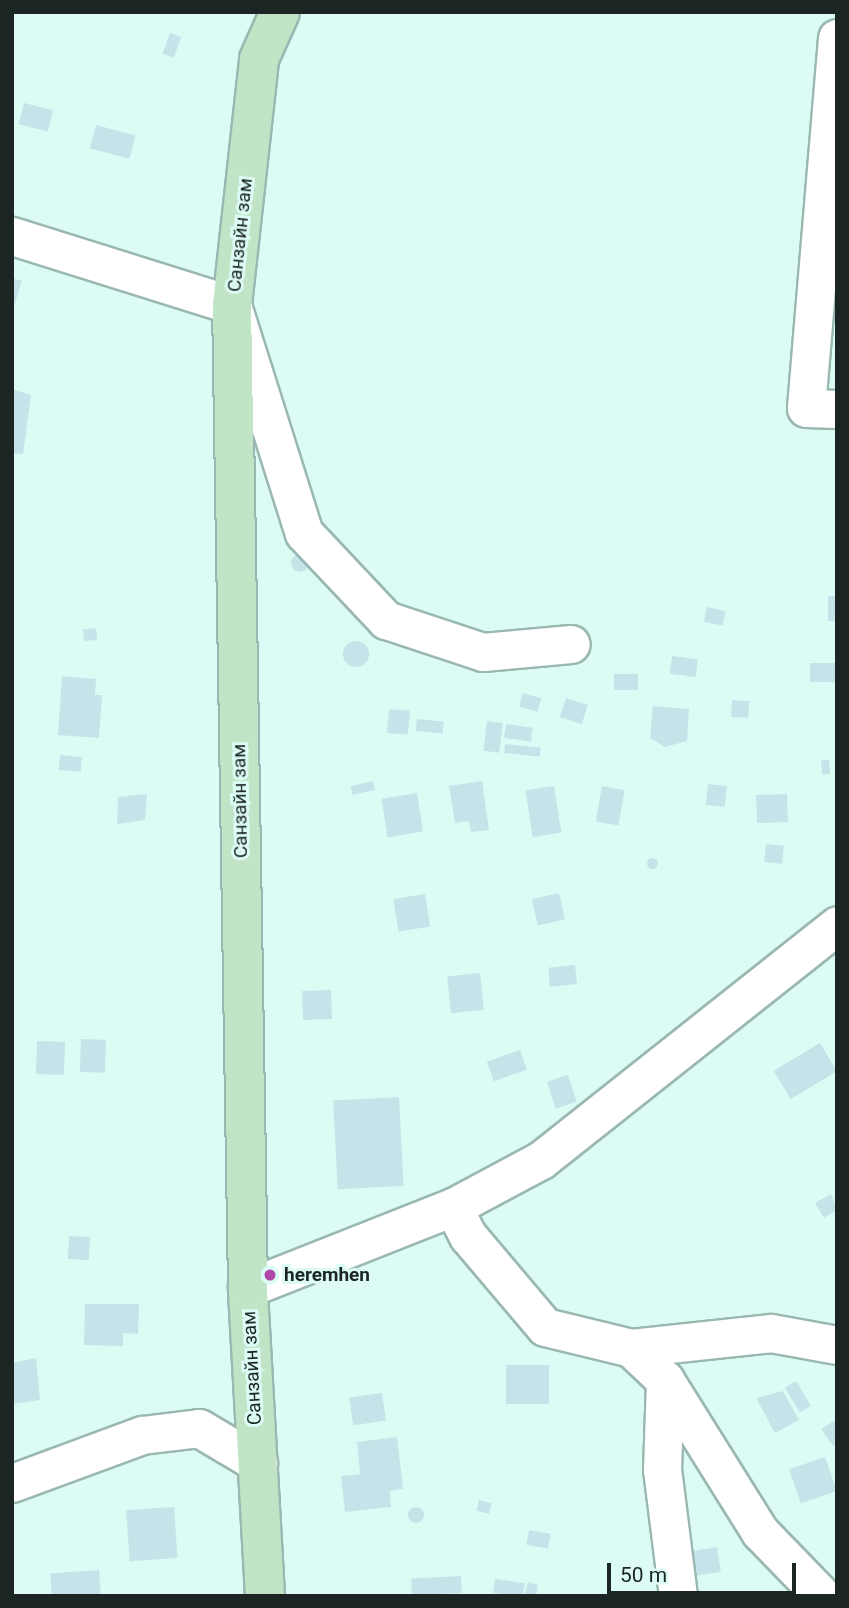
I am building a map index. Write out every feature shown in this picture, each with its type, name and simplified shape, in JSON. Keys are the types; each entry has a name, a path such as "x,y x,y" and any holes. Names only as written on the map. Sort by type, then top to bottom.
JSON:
{"main road":[{"name":"Санзайн зам","path":"265,1596 248,1288 232,305 259,60 280,12"}],"street":[{"path":"837,38 806,408 837,409"},
{"path":"12,236 232,305 304,533 386,620 483,652 571,644"},
{"path":"248,1288 453,1207 541,1160 837,925"},
{"path":"453,1207 468,1236 545,1327 631,1348 706,1335 831,1340"},
{"path":"631,1348 665,1380 760,1532 822,1596"},
{"path":"665,1380 662,1469 678,1596"},
{"path":"12,1483 142,1435 199,1427 258,1463"}],"building":[{"path":"170,33 181,37 174,58 162,54"},
{"path":"24,103 53,110 48,132 19,124"},
{"path":"96,125 136,136 129,159 90,148"},
{"path":"12,278 22,281 13,309 12,309"},
{"path":"12,389 31,395 23,454 12,453"},
{"path":"300,554 306,557 309,563 306,569 300,572 294,569 291,563 294,557"},
{"path":"828,596 837,596 837,621 828,621"},
{"path":"707,607 726,611 722,626 704,622"},
{"path":"96,628 97,640 84,641 83,629"},
{"path":"356,641 365,645 369,654 365,663 356,667 347,663 343,654 347,645"},
{"path":"672,656 698,659 696,677 670,674"},
{"path":"810,663 837,663 837,682 810,682"},
{"path":"614,674 638,674 638,690 614,690"},
{"path":"62,676 96,679 95,695 102,695 99,738 58,735"},
{"path":"523,693 541,698 537,712 519,706"},
{"path":"566,698 588,705 582,724 560,717"},
{"path":"732,700 749,701 748,718 731,717"},
{"path":"653,706 689,709 687,741 665,747 650,738"},
{"path":"389,709 410,711 408,735 387,733"},
{"path":"417,719 444,722 443,734 416,731"},
{"path":"487,721 503,723 499,753 483,751"},
{"path":"506,724 533,728 531,742 504,738"},
{"path":"505,744 541,748 540,757 504,753"},
{"path":"60,755 82,757 81,772 59,770"},
{"path":"829,760 830,774 822,775 821,761"},
{"path":"373,781 375,790 353,795 351,786"},
{"path":"482,781 489,830 471,832 469,821 455,823 449,786"},
{"path":"708,784 727,786 725,807 706,805"},
{"path":"554,786 561,832 533,837 525,791"},
{"path":"602,786 625,790 618,825 596,821"},
{"path":"417,793 423,832 388,837 381,799"},
{"path":"147,794 145,820 117,824 118,797"},
{"path":"787,794 788,822 757,823 756,795"},
{"path":"766,844 784,846 782,864 764,862"},
{"path":"652,857 658,863 652,869 646,863"},
{"path":"559,893 565,919 538,926 532,899"},
{"path":"425,894 430,927 399,932 393,899"},
{"path":"575,965 577,984 550,987 548,968"},
{"path":"480,973 484,1010 451,1013 447,976"},
{"path":"331,990 332,1019 303,1020 302,991"},
{"path":"81,1039 106,1040 105,1073 80,1072"},
{"path":"37,1041 65,1042 64,1075 36,1074"},
{"path":"820,1043 837,1071 791,1099 774,1071"},
{"path":"520,1050 527,1070 494,1081 487,1061"},
{"path":"568,1075 577,1102 556,1108 547,1082"},
{"path":"399,1097 404,1186 338,1189 333,1100"},
{"path":"831,1194 837,1210 824,1218 815,1203"},
{"path":"69,1236 90,1237 89,1260 68,1259"},
{"path":"85,1304 139,1304 138,1334 123,1333 123,1346 84,1345"},
{"path":"36,1358 40,1400 12,1404 12,1363"},
{"path":"506,1365 549,1365 549,1404 506,1404"},
{"path":"796,1381 811,1406 800,1413 785,1388"},
{"path":"783,1391 799,1420 775,1433 756,1398"},
{"path":"382,1393 386,1421 353,1425 349,1398"},
{"path":"837,1419 837,1443 833,1446 821,1429"},
{"path":"397,1437 403,1489 390,1491 391,1507 345,1512 341,1476 360,1474 357,1442"},
{"path":"825,1457 837,1491 801,1503 789,1469"},
{"path":"479,1500 492,1503 489,1514 477,1511"},
{"path":"174,1507 178,1558 130,1561 126,1510"},
{"path":"413,1507 419,1507 424,1515 422,1521 413,1523 408,1518 408,1512"},
{"path":"529,1530 551,1534 548,1549 526,1545"},
{"path":"717,1547 721,1572 694,1576 690,1551"},
{"path":"99,1570 101,1596 52,1596 50,1573"},
{"path":"461,1576 462,1593 412,1596 411,1579"},
{"path":"495,1579 525,1583 523,1596 493,1593"},
{"path":"528,1582 538,1585 536,1596 525,1594"}],"place":[{"name":"heremhen","path":"270,1275"}]}
